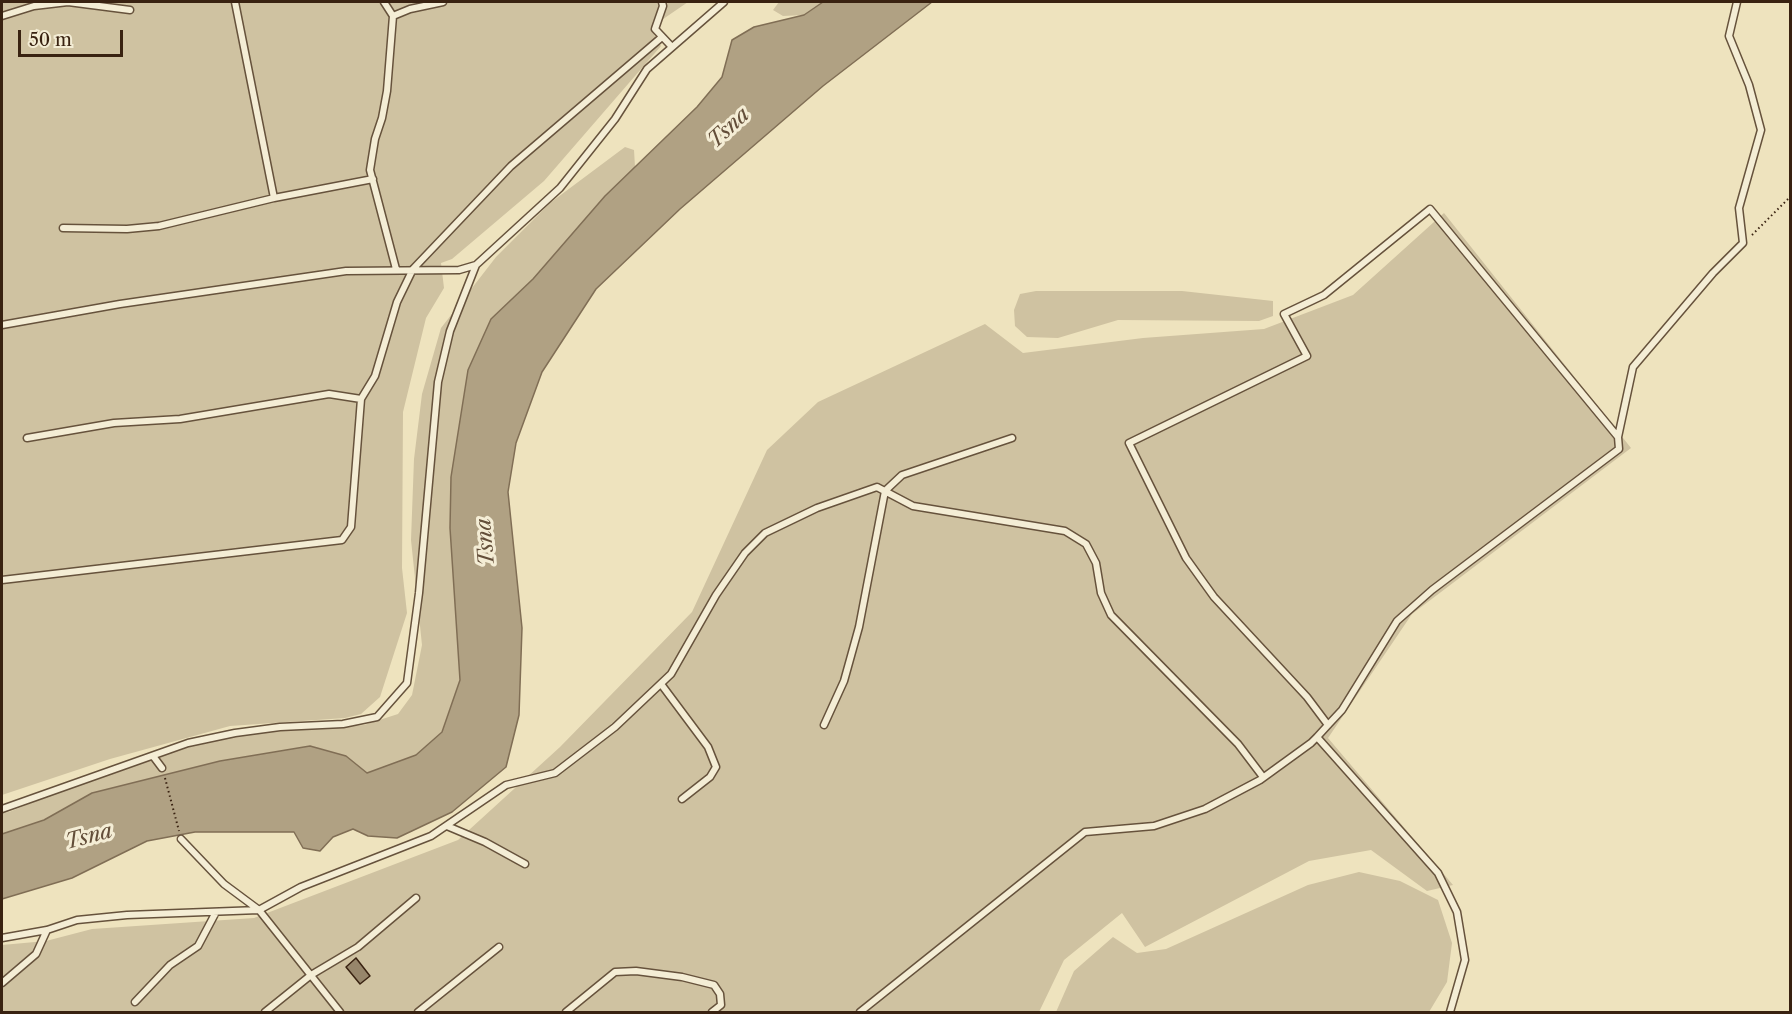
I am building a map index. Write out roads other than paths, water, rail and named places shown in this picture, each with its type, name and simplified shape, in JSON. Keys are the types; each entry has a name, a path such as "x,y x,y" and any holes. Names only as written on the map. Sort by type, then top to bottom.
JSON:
{"lane":[{"path":"2,16 34,6 69,2 130,10"},
{"path":"235,2 274,198"},
{"path":"384,2 393,16 387,91 370,170 396,269"},
{"path":"393,16 410,9 443,2"},
{"path":"662,2 663,6 655,29 672,47"},
{"path":"2,809 188,743 235,733 280,727 343,724 377,717 408,683 420,581 438,382 450,331 476,265 560,188 615,119 647,69 724,2"},
{"path":"860,1012 1086,832 1154,826 1205,809 1263,777 1317,737 1341,710 1397,621 1441,583 1620,449 1618,437 1633,367 1713,273 1743,243 1739,208 1761,130 1749,85 1729,36 1737,2"},
{"path":"2,580 342,540 351,527 362,399 375,375 398,302 413,268 511,166 662,37"},
{"path":"63,228 127,229 159,226 274,198 373,179"},
{"path":"1328,725 1307,698 1214,597 1186,558 1130,443 1307,356 1284,314 1323,295 1430,209 1618,437"},
{"path":"2,325 120,304 346,271 413,268 459,270 476,265"},
{"path":"27,438 114,423 180,419 329,394 362,399"},
{"path":"824,725 843,681 859,627 885,491 902,475 1012,438"},
{"path":"2,938 47,930 77,920 127,915 259,910 301,887 431,836 506,785 555,773 615,728 671,674 716,595 745,553 765,534 827,504 877,487 913,506 1065,531 1086,544 1096,563 1101,593 1111,615 1238,744 1263,777"},
{"path":"661,684 708,747 716,767 710,777 682,799"},
{"path":"1317,737 1438,873 1457,912 1465,960 1450,1012"},
{"path":"153,756 162,768"},
{"path":"447,826 485,842 525,864"},
{"path":"181,839 224,884 259,910 340,1012"},
{"path":"265,1012 311,975 358,947 416,898"},
{"path":"135,1002 170,965 198,946 216,912"},
{"path":"2,983 36,954 47,930"},
{"path":"418,1012 499,947"},
{"path":"566,1012 615,972 636,971 682,977 714,986 720,994 721,1005 712,1012"}],"water":[{"name":"Tsna","path":"823,2 932,2 823,86 680,209 596,289 542,372 516,443 508,492 522,628 519,715 506,767 452,812 397,838 368,836 353,829 333,837 320,851 303,848 294,832 195,832 147,841 72,878 2,899 2,834 44,820 92,793 220,761 310,746 346,756 367,773 416,755 442,732 460,680 450,528 451,477 468,370 491,319 533,279 605,196 697,107 722,77 732,40 754,27 804,15"}]}
